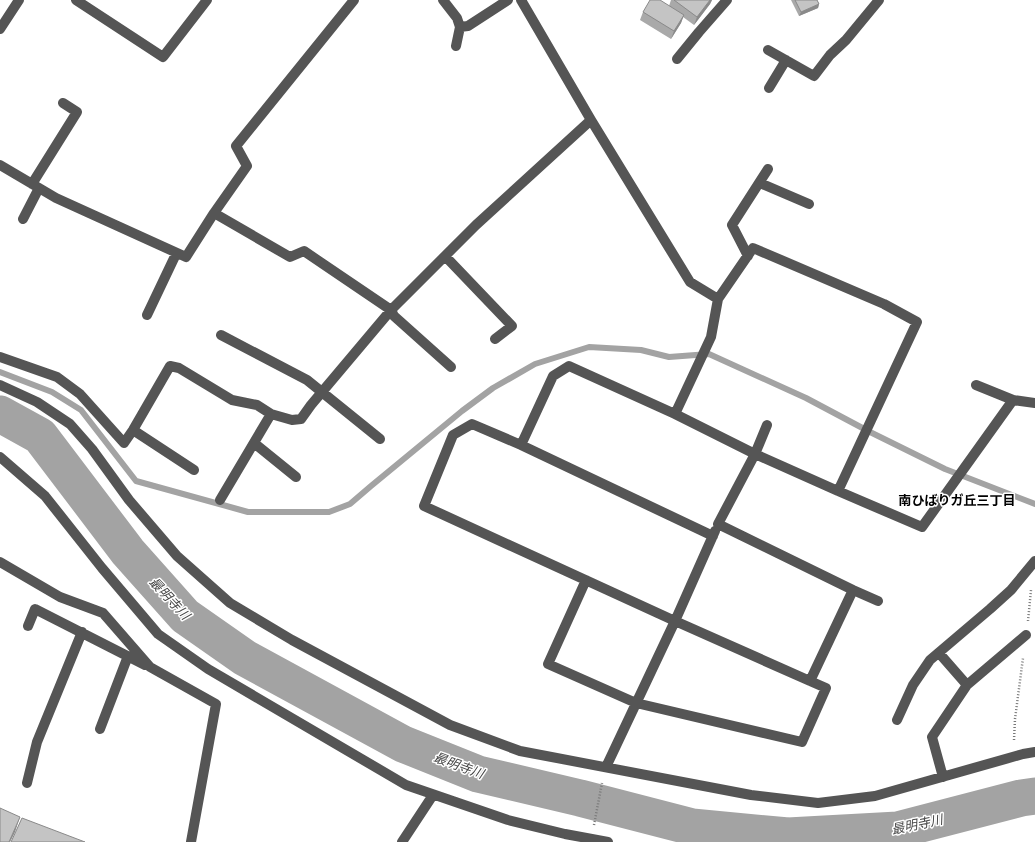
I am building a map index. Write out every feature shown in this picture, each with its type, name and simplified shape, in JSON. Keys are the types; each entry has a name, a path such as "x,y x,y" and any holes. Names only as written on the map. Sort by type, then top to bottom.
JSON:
{"street":[{"path":"0,29 19,0"},
{"path":"76,0 163,57 207,0"},
{"path":"0,165 56,198 176,254 186,257 214,213 247,166 236,146 354,0"},
{"path":"444,0 457,18 460,26 456,46"},
{"path":"460,26 468,26 508,0"},
{"path":"521,0 590,120 690,282 718,299"},
{"path":"677,59 727,0"},
{"path":"768,50 814,76 830,55 846,40 879,0"},
{"path":"769,88 786,60"},
{"path":"23,219 35,186 77,112 63,103"},
{"path":"0,357 57,377 80,394 124,443 170,366 179,368 232,400 257,405 271,414 292,420 301,419 311,404 323,392 391,310 476,225 590,120"},
{"path":"748,256 732,225 768,169"},
{"path":"760,183 809,204"},
{"path":"214,213 290,257 304,250 391,310 394,316 451,367"},
{"path":"675,414 711,337 718,299 753,248 884,304 917,322 838,490"},
{"path":"147,315 176,254"},
{"path":"445,256 517,325 495,339"},
{"path":"221,335 307,380 380,439"},
{"path":"521,445 553,376 569,366 675,414 755,454 922,527 1013,400"},
{"path":"0,385 37,402 70,424 92,449 128,500 177,556 230,603 292,640 450,725 520,751 605,771 751,795 818,803 875,796 1023,754 1035,752"},
{"path":"976,385 1013,400 1035,403"},
{"path":"220,500 271,414"},
{"path":"586,580 548,664 636,703 802,742 826,688 675,621 586,580 424,506 453,435 472,424 521,445 713,536"},
{"path":"605,771 675,621 718,524 755,454 767,425"},
{"path":"133,430 194,470"},
{"path":"254,443 296,477"},
{"path":"0,457 45,496 102,568 158,634 208,669 406,785 563,838 608,842"},
{"path":"718,524 878,601"},
{"path":"897,720 913,685 930,660 1006,595 1035,561"},
{"path":"0,562 60,597 103,613 150,667"},
{"path":"810,681 853,590"},
{"path":"28,626 35,609 150,667 216,704 192,842"},
{"path":"27,783 38,742 82,632"},
{"path":"943,777 932,737 967,684 1026,635"},
{"path":"939,653 967,684"},
{"path":"100,729 128,656"},
{"path":"402,842 433,795"}],"path":[{"path":"1013,757 1015,719 1031,586"},
{"path":"593,830 605,771"}],"building":[{"path":"650,0 660,0 684,15 674,31 643,12"},
{"path":"674,0 710,0 697,17"},
{"path":"795,0 817,0 819,4 801,12"},
{"path":"0,808 20,817 9,842 0,842"},
{"path":"22,818 85,842 11,842"}],"waterway":[{"path":"0,372 52,392 81,410 136,481 248,512 329,512 350,504 462,411 493,388 535,364 589,347 641,350 669,357 709,354 806,398 945,469 1035,504"},
{"name":"最明寺川","path":"0,414 40,436 128,552 185,616 245,658 403,744 478,774 580,798 692,827 788,836 898,830 1021,798 1035,796"}],"district":[{"name":"南ひばりガ丘三丁目","path":"957,500"}]}
